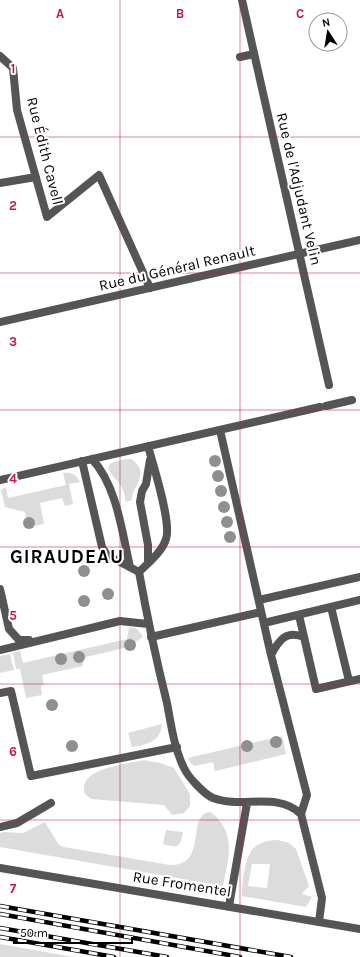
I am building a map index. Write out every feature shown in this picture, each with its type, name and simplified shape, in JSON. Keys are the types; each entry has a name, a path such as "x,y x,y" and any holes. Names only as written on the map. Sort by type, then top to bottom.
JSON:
{"street":[{"name":"Rue de l'Adjudant Velin","path":"242,0 301,254 302,267 329,384"},
{"path":"240,57 254,54"},
{"name":"Rue Édith Cavell","path":"0,56 13,68 17,110 47,217 99,175 150,288"},
{"path":"0,184 36,176"},
{"name":"Rue du Général Renault","path":"0,322 360,240"},
{"path":"2,479 352,400"},
{"path":"220,430 271,655 307,795 301,814 322,898 319,922"},
{"path":"139,572 160,550 167,538 166,518 148,446"},
{"path":"148,563 148,545 140,502 142,491 146,484 151,456"},
{"path":"92,459 99,466 113,493 130,568"},
{"path":"82,461 102,547 107,555 139,572"},
{"path":"139,572 148,624 177,747 184,768 197,785 212,797 229,802 247,803 275,801 284,803 294,808 301,814"},
{"path":"259,600 360,576"},
{"path":"0,589 9,630 19,640 38,641"},
{"path":"264,623 360,600"},
{"path":"331,607 349,682"},
{"path":"151,637 261,612"},
{"path":"299,615 316,689 360,679"},
{"path":"0,650 120,621 148,624"},
{"path":"271,655 278,643 287,636 296,634 304,637"},
{"path":"0,694 11,691 32,776 177,747"},
{"path":"0,827 16,823 51,803"},
{"path":"228,906 247,803"},
{"name":"Rue Fromentel","path":"0,868 360,929"}],"shaded area":[{"path":"132,459 137,465 140,470 140,475 132,500 126,502 122,488 108,468 112,463"},
{"path":"63,473 73,474 80,482 69,484 73,504 65,506 62,498 40,503 44,524 28,527 25,512 5,507 1,490 6,487 8,498 66,485"},
{"path":"129,627 138,630 143,637 128,647 82,658 83,666 42,675 44,685 41,686 42,695 26,698 20,669 16,669 13,653 20,651 23,663 127,639"},
{"path":"10,654 14,670 0,673 0,656"},
{"path":"162,724 159,735 156,739 152,742 132,747 128,733"},
{"path":"282,736 286,754 215,771 213,762 194,766 188,758"},
{"path":"144,760 160,763 174,768 190,795 190,806 184,813 172,815 164,805 91,799 85,794 84,785 88,778 95,773 116,766"},
{"path":"210,812 217,818 224,828 229,844 228,861 223,886 0,847 0,833 23,833 45,822 59,845 64,847 170,865 182,863 189,858 193,849 199,822 203,815"},
{"path":"166,830 183,832 180,844 178,846 163,844"},
{"path":"278,840 289,843 296,849 309,886 302,894 312,897 306,907 242,896 244,871 249,854 256,846","holes":["252,864 270,864 267,888 248,886"]},
{"path":"0,944 73,957 0,957"}],"railway":[{"path":"0,906 291,957"},
{"path":"0,914 240,957"},
{"path":"0,928 167,957"},
{"path":"0,937 114,957"}],"district":[{"name":"GIRAUDEAU","path":"67,557"}]}
